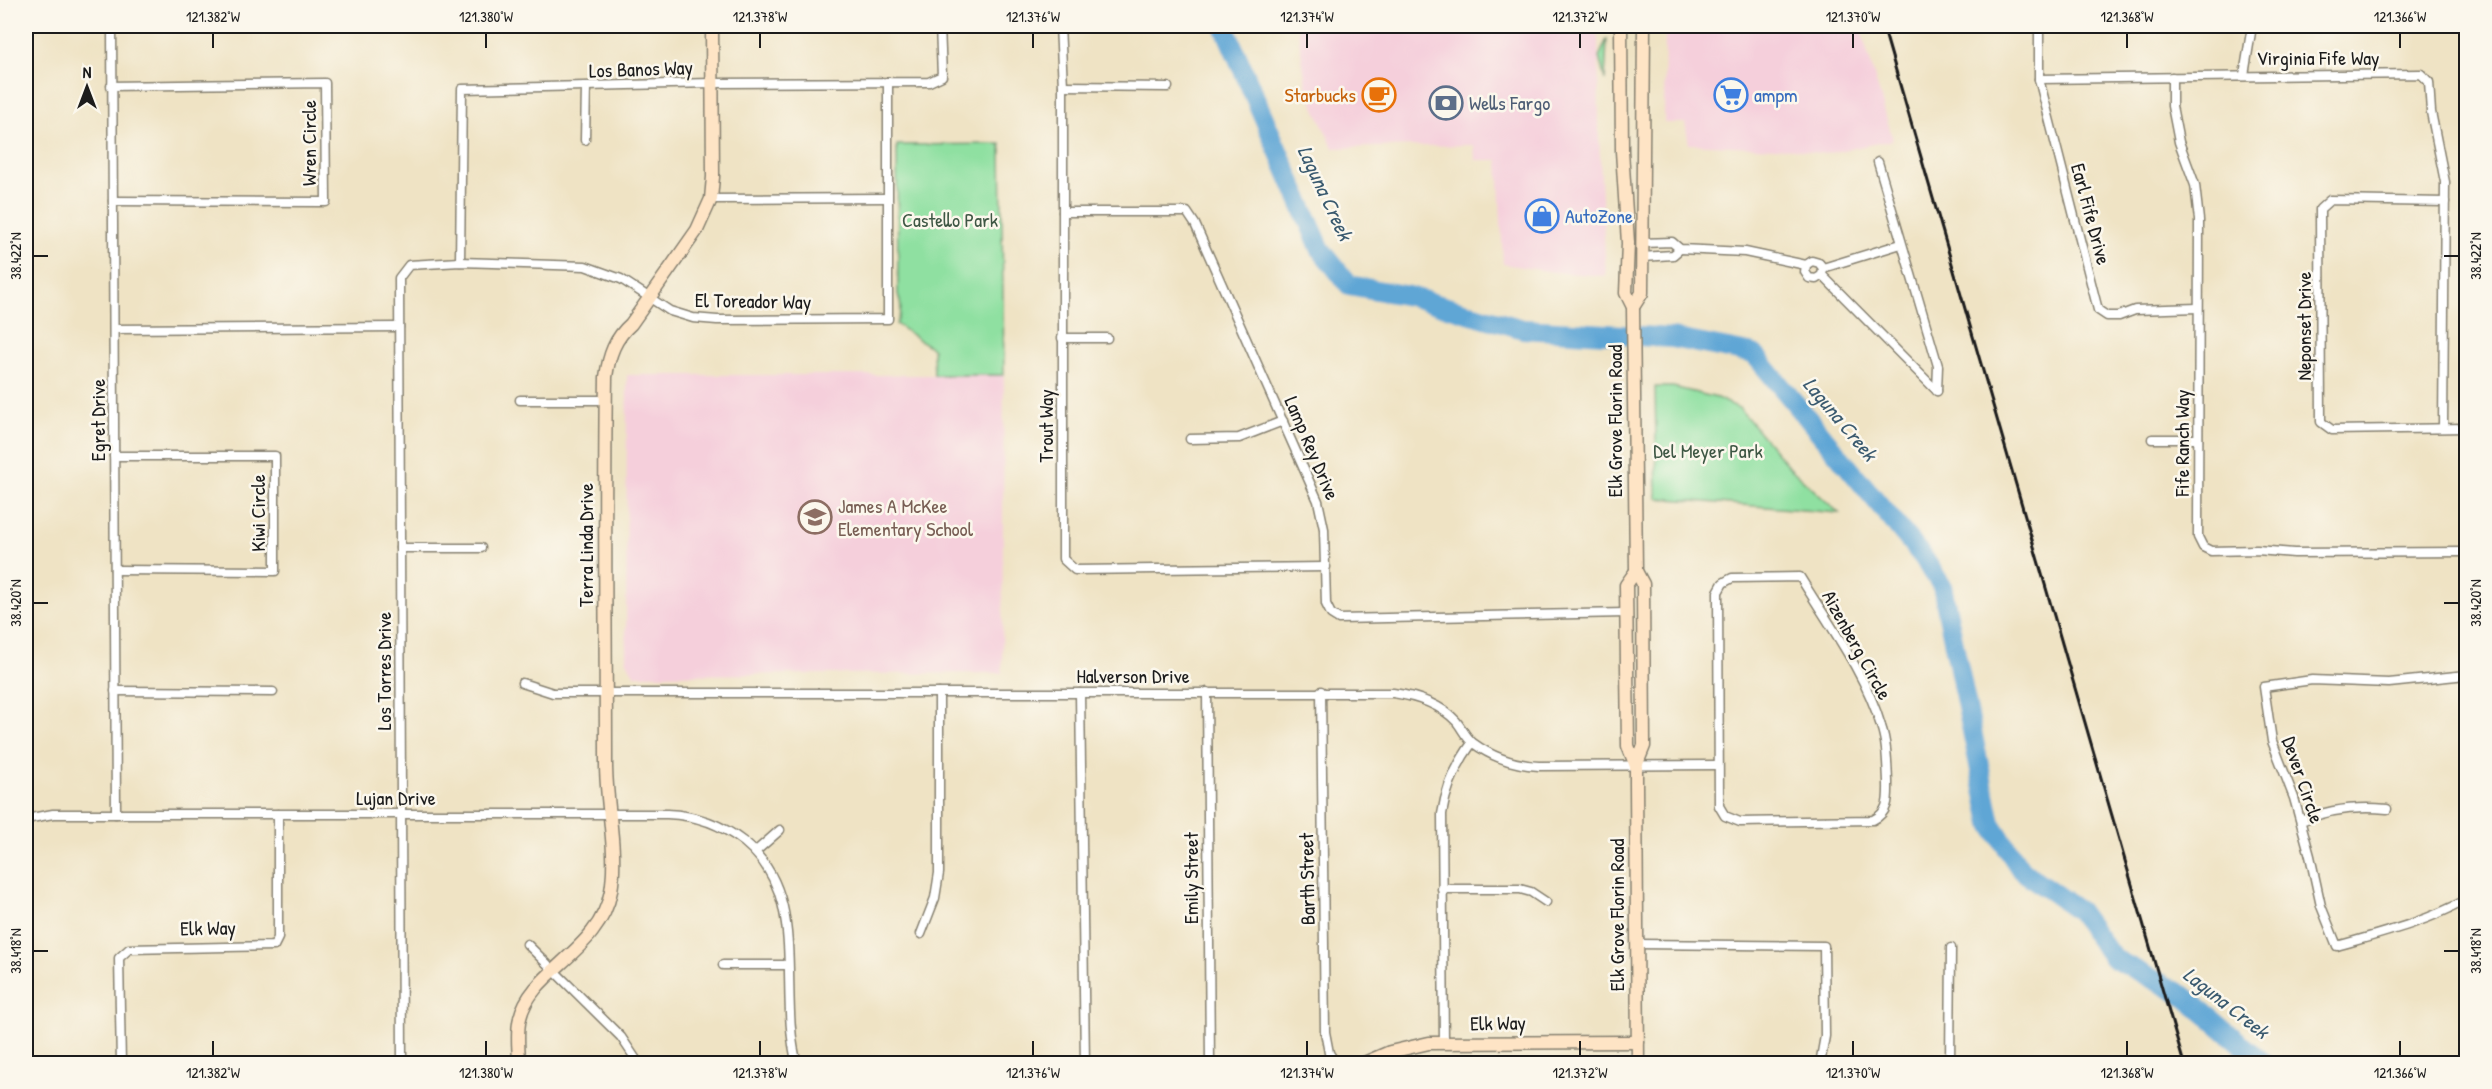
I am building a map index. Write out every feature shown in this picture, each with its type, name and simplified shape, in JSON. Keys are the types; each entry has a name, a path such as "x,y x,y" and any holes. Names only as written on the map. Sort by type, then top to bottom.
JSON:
{"main road":[{"name":"Terra Linda Drive","path":"519,1064 518,1029 524,1007 536,988 590,936 607,904 612,869 606,790 607,366 619,335 632,324 703,221 711,199 713,177 712,26"},
{"name":"Elk Grove Florin Road","path":"1621,26 1625,206 1628,243 1626,293 1633,307 1636,571 1644,584 1644,746 1636,766"},
{"name":"Elk Grove Florin Road","path":"1633,307 1642,293 1644,26"},
{"path":"1625,206 1631,212 1633,219 1634,255 1642,258"},
{"name":"Elk Grove Florin Road","path":"1636,571 1626,585 1626,613 1628,746 1636,766 1638,1064"},
{"name":"Elk Way","path":"1362,1064 1403,1048 1444,1043 1638,1042"}],"street":[{"name":"Egret Drive","path":"112,26 116,814"},
{"name":"Los Banos Way","path":"460,262 462,89 712,83 930,82 942,76 940,26"},
{"name":"Trout Way","path":"1060,26 1063,559 1075,570 1326,567"},
{"name":"Earl Fife Drive","path":"2039,26 2038,79 2098,310 2107,316 2120,316 2135,310 2198,308"},
{"path":"2244,75 2252,26"},
{"name":"Virginia Fife Way","path":"2038,79 2421,74 2429,82 2430,112 2445,182 2443,427"},
{"name":"Fife Ranch Way","path":"2172,77 2174,115 2179,142 2195,185 2199,220 2198,537 2203,548 2211,551 2257,550 2294,553 2466,552"},
{"name":"El Toreador Way","path":"399,278 409,266 460,262 585,266 621,279 649,299 675,313 705,320 888,319 888,82"},
{"name":"Wren Circle","path":"111,86 325,83 326,202 113,201"},
{"path":"585,140 586,87"},
{"path":"1062,87 1168,87"},
{"path":"1642,243 1671,242 1680,249 1746,252 1806,265 1816,261 1822,272 1937,392 1938,366 1878,162"},
{"path":"711,199 887,198"},
{"name":"Neponset Drive","path":"2445,202 2330,201 2320,209 2321,422 2332,429 2466,428"},
{"name":"Lamp Rey Drive","path":"1062,212 1187,212 1195,224 1283,421 1321,512 1326,567 1326,604 1331,614 1340,619 1626,613"},
{"path":"1806,265 1805,272 1809,278 1816,279 1822,272 1901,244"},
{"path":"1642,258 1673,255 1680,249"},
{"name":"Los Torres Drive","path":"399,278 402,1064"},
{"path":"114,329 399,327"},
{"path":"1062,338 1107,338"},
{"path":"520,400 606,400"},
{"path":"1190,439 1239,438 1283,421"},
{"path":"2152,439 2198,439"},
{"name":"Kiwi Circle","path":"114,456 275,456 275,571 115,570"},
{"path":"400,548 481,548"},
{"name":"Aizenberg Circle","path":"1800,577 1874,703 1886,748 1888,799 1886,810 1878,818 1867,821 1734,822 1725,816 1719,806 1718,765 1716,599 1719,588 1732,578 1800,577"},
{"name":"Dever Circle","path":"2466,675 2389,683 2312,680 2264,687 2272,741 2301,821 2321,906 2337,946 2421,921 2443,913 2466,900"},
{"name":"Halverson Drive","path":"522,682 553,693 606,694 1321,691 1392,693 1415,698 1436,707 1455,720 1472,743 1507,760 1530,766 1636,766"},
{"path":"115,691 273,692"},
{"name":"Barth Street","path":"1321,691 1325,1032 1329,1053 1336,1064"},
{"name":"Emily Street","path":"1207,692 1210,1064"},
{"path":"921,934 935,898 939,873 939,693"},
{"path":"1080,693 1085,1064"},
{"path":"1444,1043 1442,889 1444,803 1454,771 1472,743"},
{"path":"1636,766 1718,765"},
{"path":"2301,821 2348,808 2387,809"},
{"name":"Lujan Drive","path":"26,819 53,814 668,814 692,816 727,830 755,852 773,878 784,907 790,1028 797,1064"},
{"name":"Elk Way","path":"121,1064 119,958 129,949 274,946 278,938 278,814"},
{"path":"755,852 780,830"},
{"path":"1442,889 1520,889 1531,892 1546,902"},
{"path":"527,944 621,1037 639,1064"},
{"path":"1637,944 1824,946 1825,1036 1820,1064"},
{"path":"1950,1064 1951,948"},
{"path":"723,965 788,965"}],"shaded area":[{"path":"1298,26 1516,26 1587,29 1595,32 1598,37 1599,138 1606,276 1553,272 1503,264 1498,160 1475,160 1474,145 1333,148 1307,91"},
{"path":"1670,26 1860,26 1893,140 1825,154 1795,149 1689,144 1685,123 1664,123 1665,31"},
{"name":"James A McKee Elementary School","path":"627,375 1004,375 1002,673 634,675 626,659"}],"green space":[{"path":"1607,39 1605,80 1599,57"},
{"name":"Castello Park","path":"1001,144 1004,375 934,375 933,349 896,324 901,309 898,294 897,145"},
{"name":"Del Meyer Park","path":"1655,387 1673,387 1717,398 1739,408 1790,468 1839,513 1657,498"}],"waterway":[{"name":"Laguna Creek","path":"1224,26 1321,250 1349,285 1409,296 1523,329 1672,338 1754,354 1923,557 1942,586 1991,823 2021,870 2079,911 2113,958 2183,995 2265,1064"}],"railway":[{"path":"1883,26 2184,1064"}],"place":[{"name":"Starbucks","path":"1379,95"},
{"name":"ampm","path":"1731,95"},
{"name":"Wells Fargo","path":"1446,103"},
{"name":"AutoZone","path":"1542,216"},
{"name":"James A McKee Elementary School","path":"815,517"}]}
